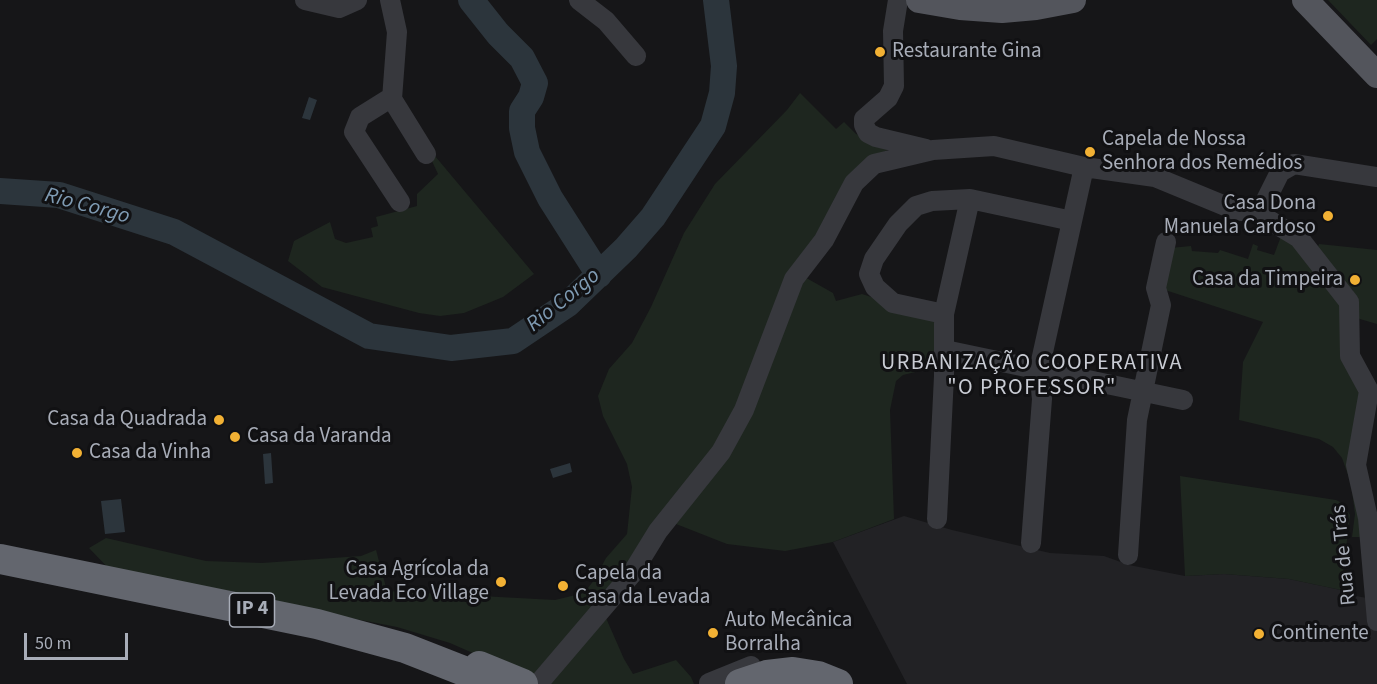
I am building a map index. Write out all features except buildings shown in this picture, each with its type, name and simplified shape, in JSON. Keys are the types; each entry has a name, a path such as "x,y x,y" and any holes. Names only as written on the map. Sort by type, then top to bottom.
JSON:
{"highway":[{"name":"IP 4","path":"0,559 294,619 426,655 497,684"},
{"name":"IP 4","path":"0,572 256,622 346,643 466,684"},
{"path":"426,655 463,661 523,684"},
{"path":"740,684 767,675 793,672 818,676 838,684"}],"main road":[{"path":"919,0 995,10 1036,8 1073,0"},
{"path":"1305,0 1377,75"}],"street":[{"path":"305,0 333,8 344,7 357,0"},
{"path":"390,0 397,32 392,97 426,154"},
{"path":"579,0 606,21 636,56"},
{"path":"898,0 893,31 894,86 888,98 864,119 866,130 873,136 933,150"},
{"path":"392,97 360,117 354,132 400,201"},
{"name":"Rua de Trás","path":"933,150 994,147 1084,167 1155,177 1239,211 1254,211 1292,232 1302,242 1349,302 1350,356 1369,391 1356,465 1368,518 1377,621"},
{"path":"538,684 631,575 658,531 721,452 744,410 794,279 824,240 858,178 878,162 933,150"},
{"path":"1254,211 1266,201 1280,172 1294,164 1377,177"},
{"path":"1031,543 1042,399 1039,370 1084,167"},
{"path":"944,314 893,303 875,287 869,274 870,267 898,224 916,207 932,201 970,199 1072,221"},
{"path":"937,519 945,351 944,314 970,199"},
{"path":"1128,555 1137,420 1161,305 1156,288 1166,242"},
{"path":"945,351 1183,400"},
{"path":"710,684 752,666 778,661 812,666 851,684"}],"shaded area":[{"path":"1328,0 1377,0 1377,39 1371,45"},
{"path":"800,93 836,129 844,122 856,134 893,147 880,154 794,271 833,293 836,301 862,294 936,318 936,367 903,375 896,381 890,410 894,519 833,542 785,551 727,544 676,524 642,566 606,618 624,659 633,674 676,660 694,684 543,684 450,643 397,627 112,572 89,548 106,538 206,561 262,563 361,556 376,550 387,591 555,600 584,593 595,579 606,558 627,534 632,487 627,464 603,416 598,396 609,369 632,343 684,233 715,184 787,110"},
{"path":"309,97 317,100 310,120 302,118"},
{"path":"435,156 534,274 503,297 464,313 440,316 419,313 322,287 288,261 294,241 330,222 335,239 346,243 373,237 371,228 378,226 376,217 417,206 417,194 438,174 431,159"},
{"path":"1283,231 1347,300 1367,393 1357,438 1367,537 1352,537 1355,514 1351,483 1342,458 1333,447 1319,439 1239,420 1243,362 1263,322 1162,289 1170,248 1191,246 1192,251 1218,253 1220,250 1248,259 1253,244 1258,246 1257,250 1274,255"},
{"path":"1319,244 1377,250 1377,324 1353,317 1350,303 1353,290 1341,287 1315,254"},
{"path":"271,453 273,483 265,484 263,454"},
{"path":"570,463 572,472 553,478 550,469"},
{"path":"1180,476 1336,500 1342,503 1350,515 1341,590 1289,579 1224,574 1185,576"},
{"path":"121,499 125,532 105,534 101,501"},
{"path":"904,516 1050,553 1104,556 1129,565 1185,576 1224,574 1289,579 1346,591 1350,595 1367,598 1377,628 1377,684 907,684 833,542"}],"waterway":[{"path":"471,0 498,34 522,58 535,83 531,97 522,111 522,128 527,152 550,198 599,275"},
{"name":"Rio Corgo","path":"0,191 59,195 174,232 369,336 451,348 513,341 568,304 626,248 653,217 713,126 722,93 724,66 716,0"}],"place":[{"name":"Restaurante Gina","path":"880,52"},
{"name":"Capela de Nossa Senhora dos Remédios","path":"1090,152"},
{"name":"Casa Dona Manuela Cardoso","path":"1328,216"},
{"name":"Casa da Timpeira","path":"1355,280"},
{"name":"Casa da Quadrada","path":"219,420"},
{"name":"Casa da Varanda","path":"235,437"},
{"name":"Casa da Vinha","path":"77,453"},
{"name":"Casa Agrícola da Levada Eco Village","path":"501,582"},
{"name":"Capela da Casa da Levada","path":"563,586"},
{"name":"Auto Mecânica Borralha","path":"713,633"},
{"name":"Continente","path":"1259,634"}],"district":[{"name":"URBANIZAÇÃO COOPERATIVA \"O PROFESSOR\"","path":"1032,376"}]}
